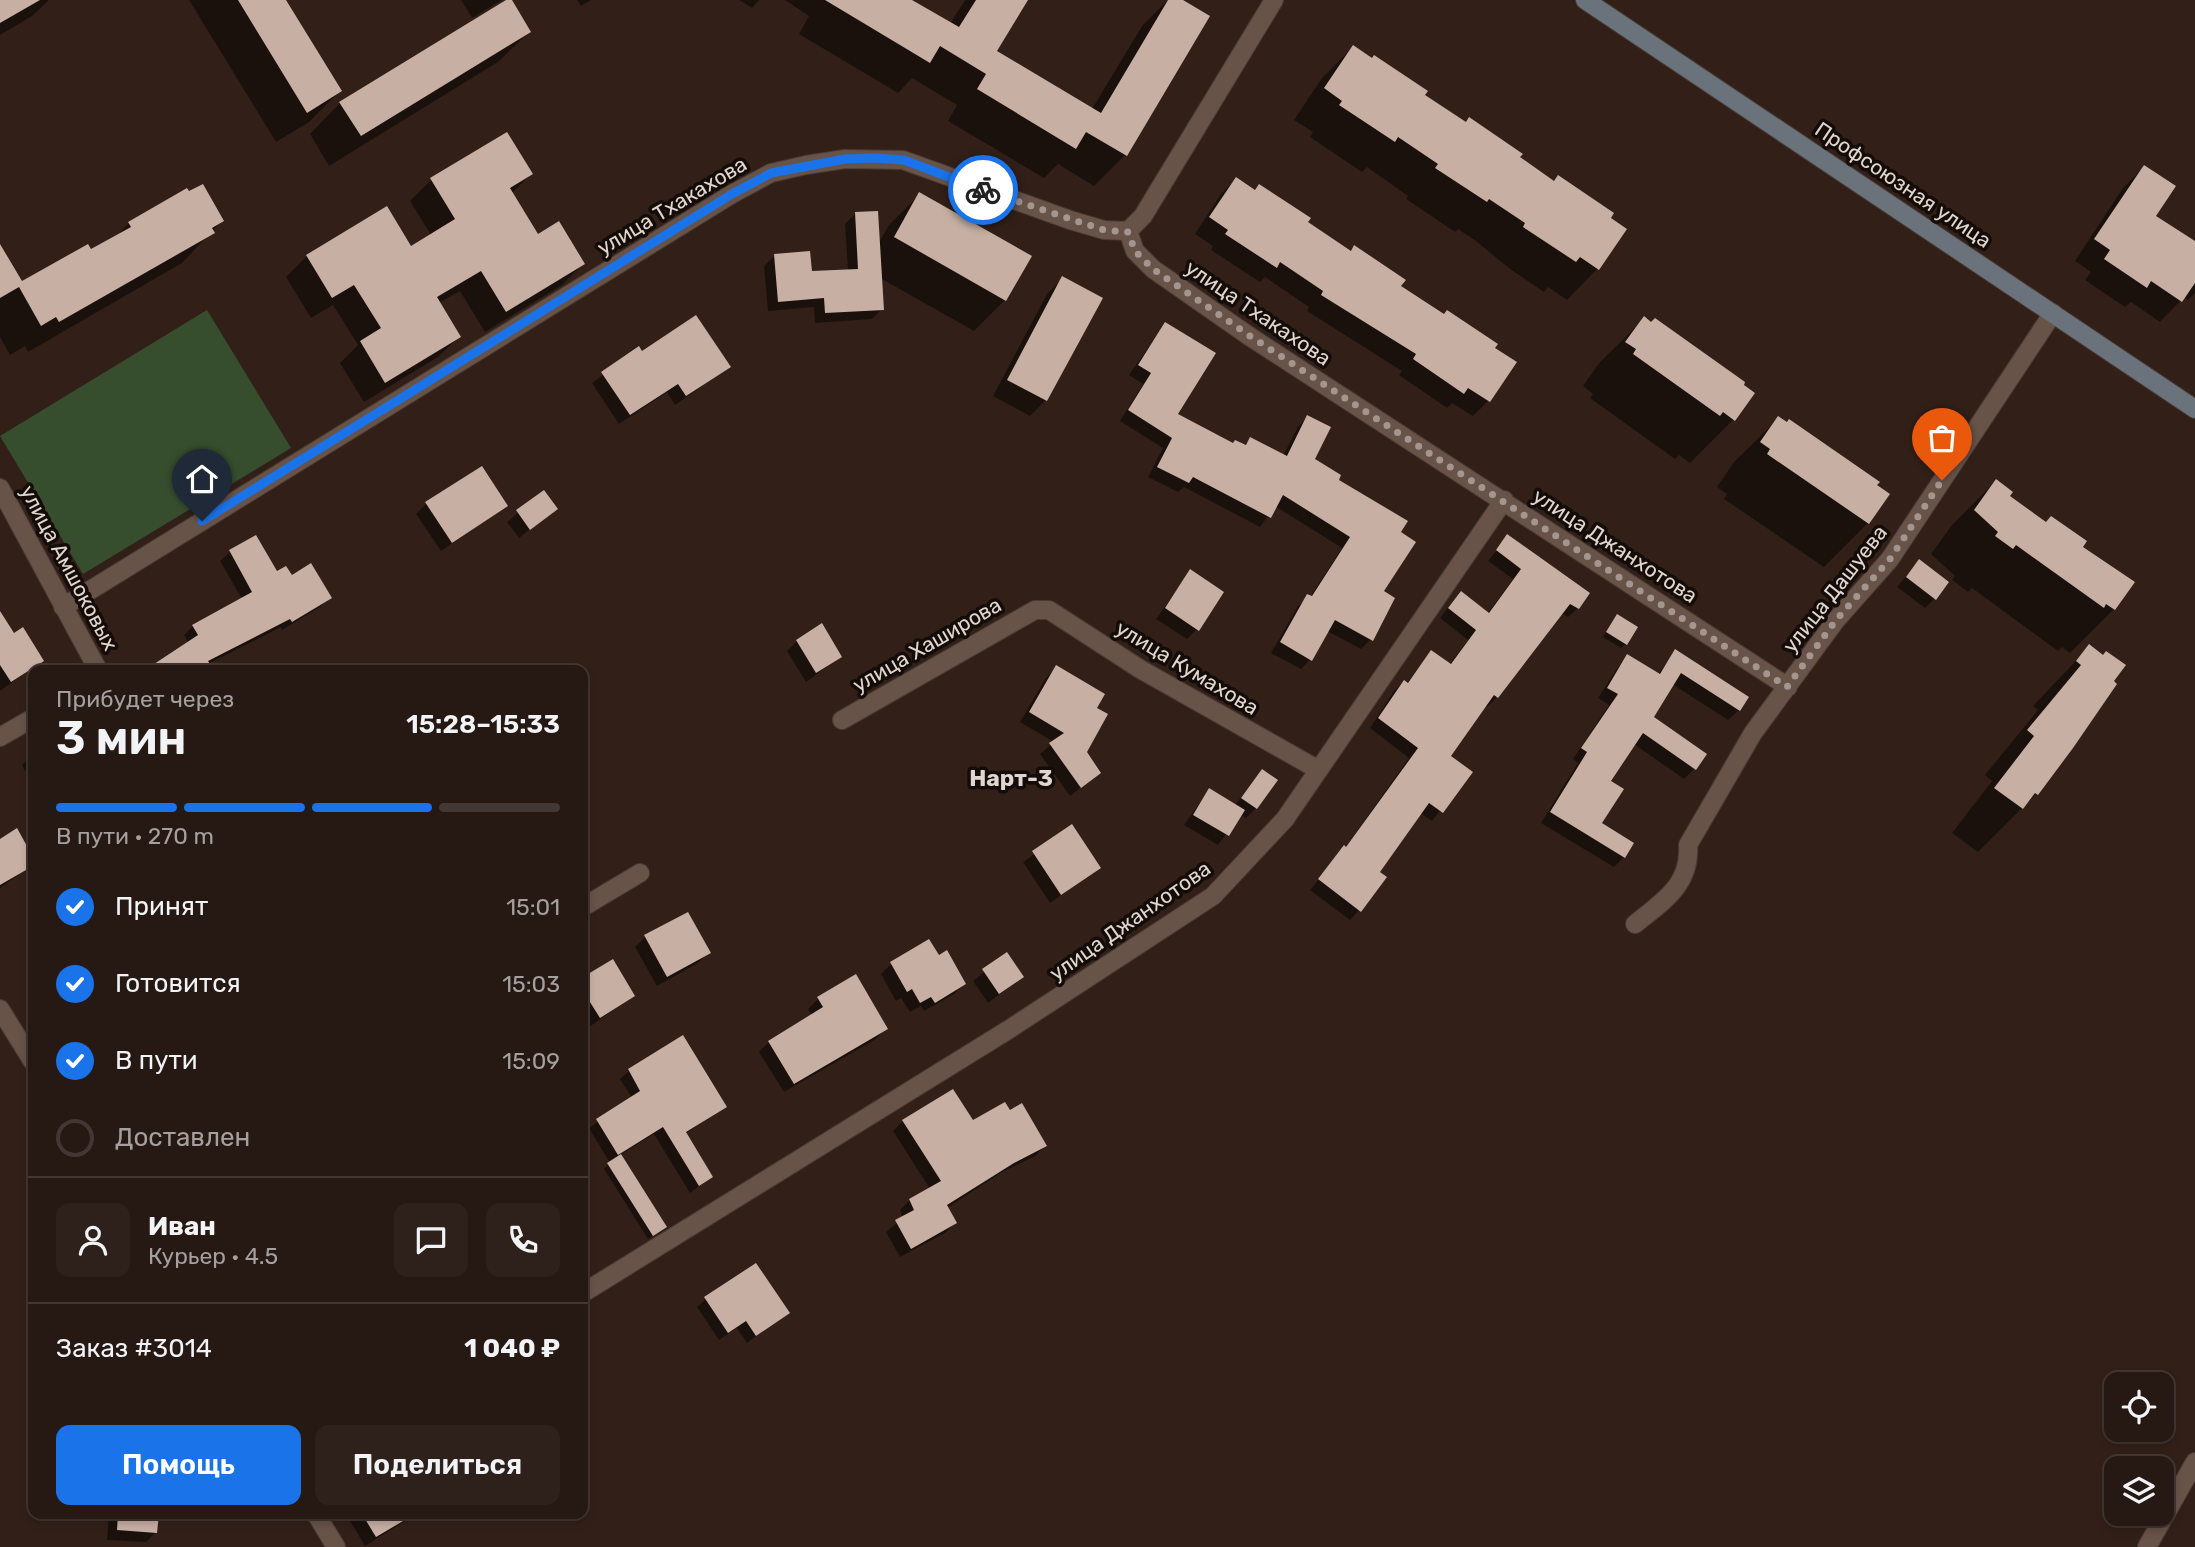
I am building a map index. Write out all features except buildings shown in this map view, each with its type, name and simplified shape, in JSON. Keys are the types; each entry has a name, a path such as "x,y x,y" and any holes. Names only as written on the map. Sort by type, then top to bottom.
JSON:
{"street":[{"path":"1128,232 1143,216 1274,0"},
{"name":"Профсоюзная улица","path":"1585,0 2195,409"},
{"name":"улица Тхакахова","path":"63,607 721,201 771,173 845,159 904,160 1070,220 1104,230 1128,232 1135,251 1153,269 1250,336 1504,500"},
{"name":"улица Дашуева","path":"1635,923 1674,892 1689,864 1688,845 1754,733 1836,620 1890,559 2053,313"},
{"name":"улица Амшоковых","path":"0,488 95,665"},
{"name":"улица Джанхотова","path":"588,1290 1009,1030 1213,896 1285,819 1504,500 1787,687"},
{"name":"улица Кумахова","path":"1035,610 1049,610 1140,669 1317,769"},
{"name":"улица Хаширова","path":"842,720 1035,610"},
{"path":"0,737 28,721"},
{"path":"588,904 640,873"},
{"path":"0,1009 28,1054"},
{"path":"2147,1547 2195,1462"},
{"path":"319,1519 336,1547"}],"green space":[{"path":"207,310 291,448 83,574 0,436"}],"way so far":[{"path":"983,190 1104,230 1128,232 1135,251 1153,269 1250,336 1787,687 1836,620 1890,559 1942,480"}],"district":[{"name":"Нарт-3","path":"1011,778"}],"route":[{"path":"202,521 732,194 771,173 845,159 904,160 943,172 983,190"}]}
